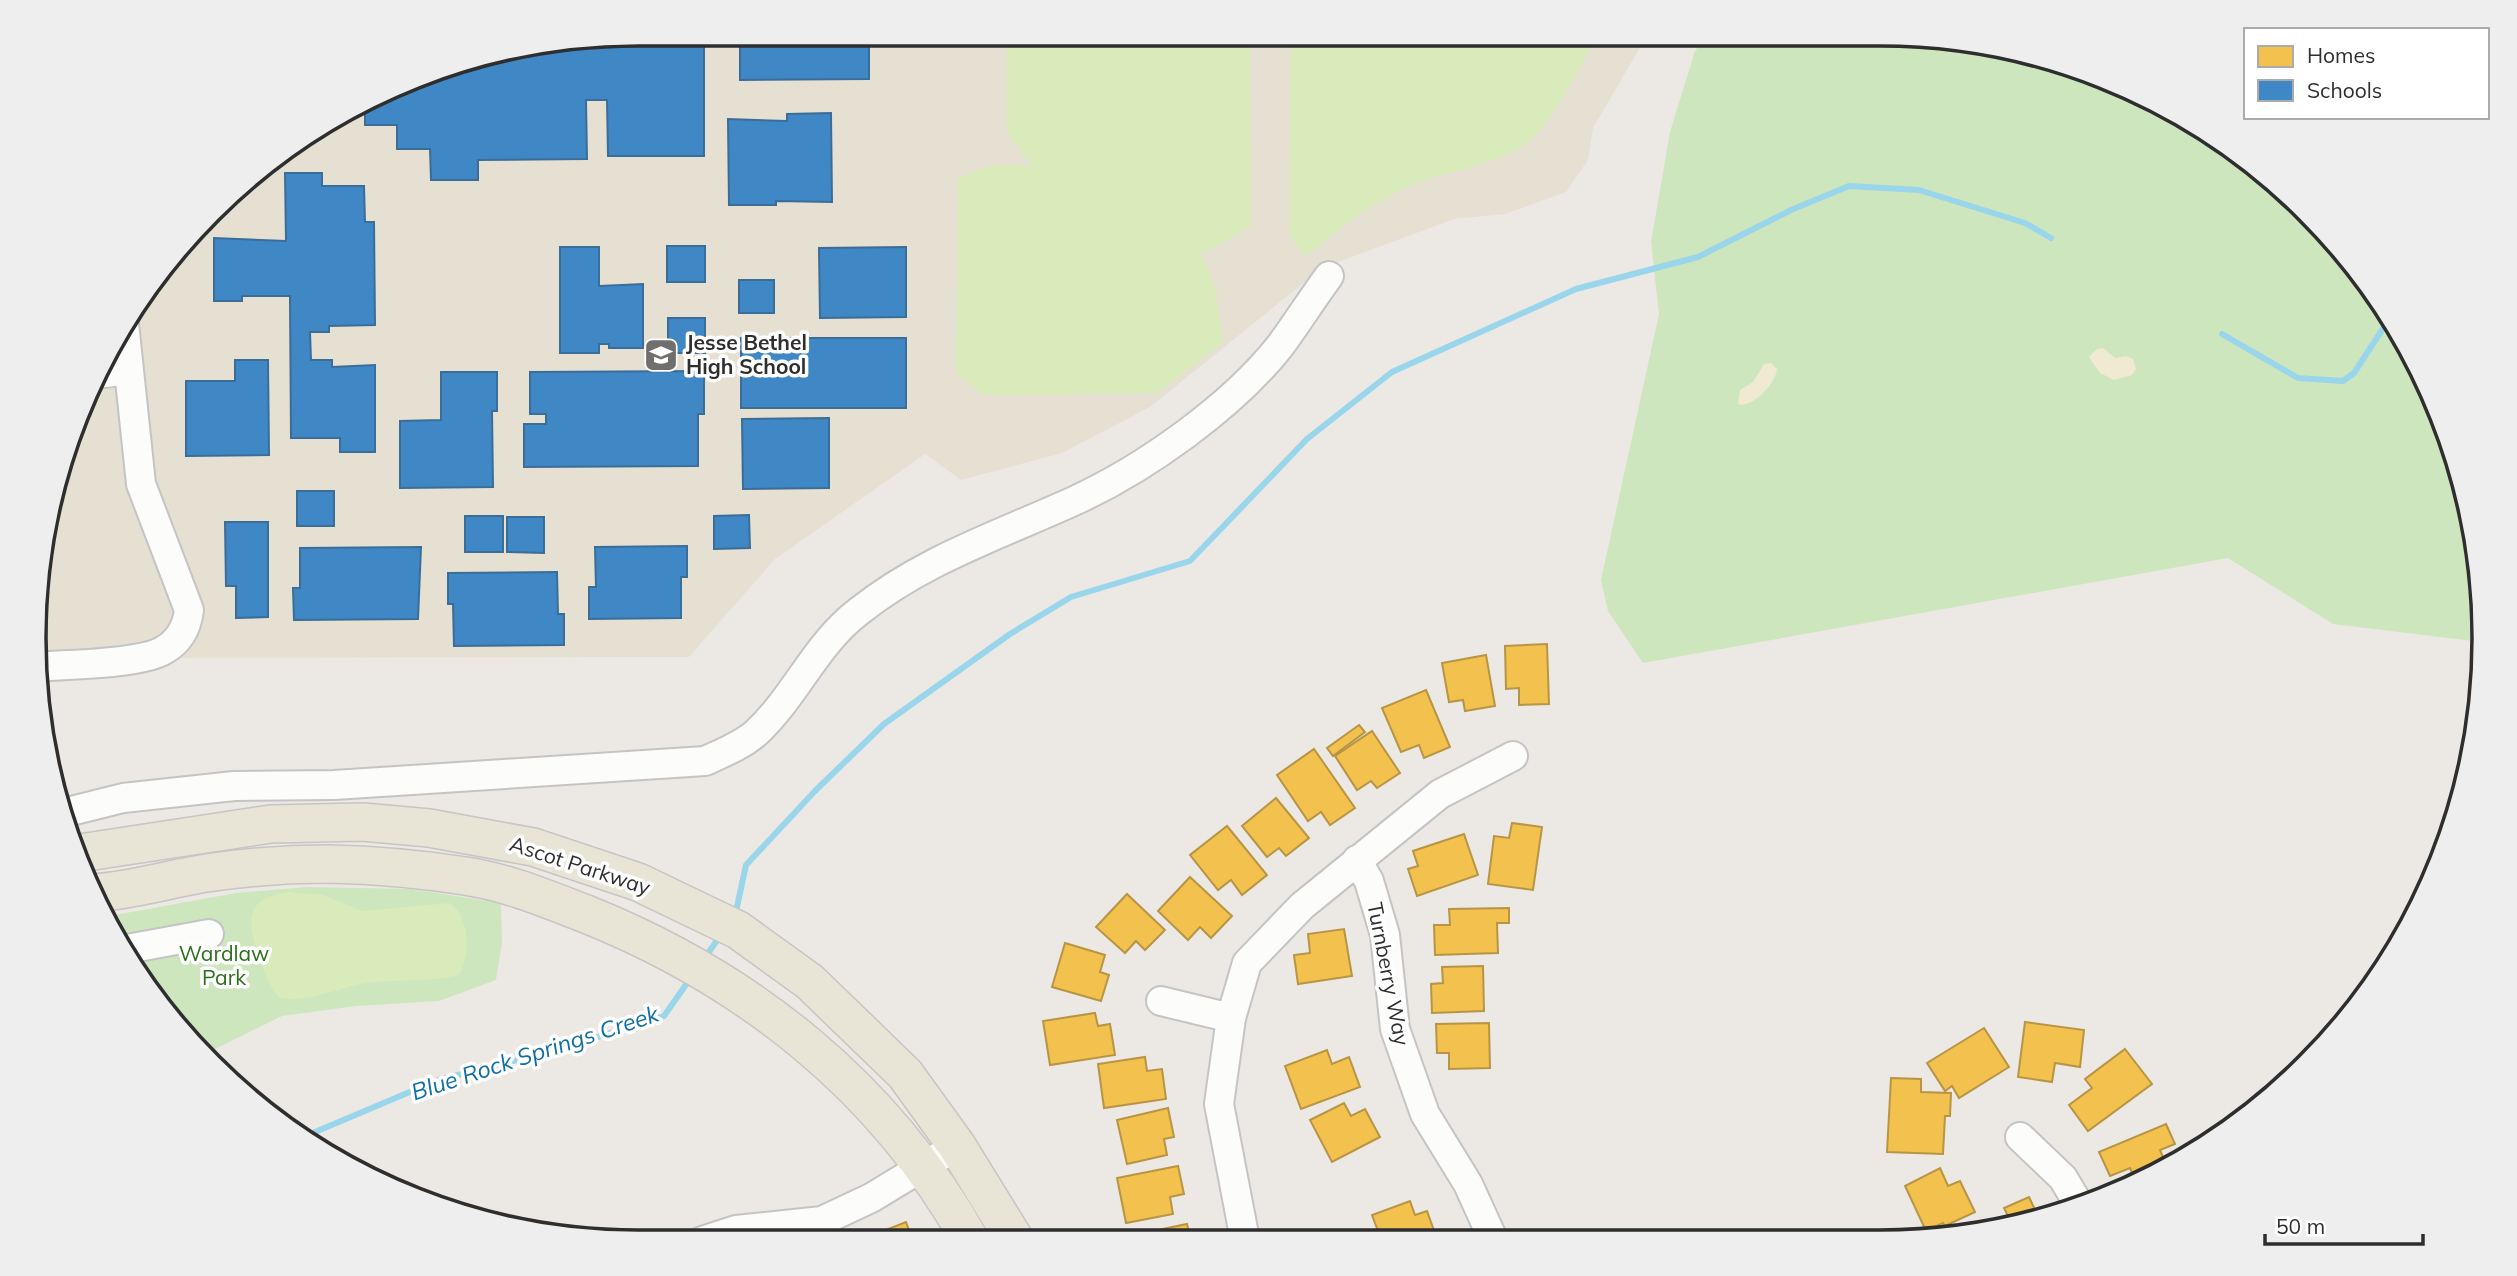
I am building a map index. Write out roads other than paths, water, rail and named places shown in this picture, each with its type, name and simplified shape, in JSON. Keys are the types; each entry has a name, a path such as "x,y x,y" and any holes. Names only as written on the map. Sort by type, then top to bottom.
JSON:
{"main road":[{"name":"Ascot Parkway","path":"86,852 271,824 363,822 429,828 533,847 638,881 738,930 810,982 905,1074 957,1146 1009,1230"},
{"name":"Ascot Parkway","path":"103,891 271,865 330,864 466,876 538,895 665,947 770,1013 838,1070 920,1167 963,1230"}],"street":[{"path":"72,811 123,798 234,786 334,785 705,761 755,734 825,643 856,613 883,593 916,571 1108,483 1146,462 1187,432 1226,400 1279,347 1329,276"},
{"path":"47,666 139,658 164,650 186,628 189,610 141,484 126,341"},
{"path":"109,372 128,370"},
{"path":"1243,1230 1219,1104 1231,1018 1247,963 1302,906 1440,794 1513,756"},
{"name":"Turnberry Way","path":"1357,860 1369,881 1385,935 1395,1029 1424,1114 1468,1184 1489,1230"},
{"path":"133,948 209,934"},
{"path":"1161,1001 1231,1018"},
{"path":"2020,1137 2063,1178 2074,1197"},
{"path":"821,1230 957,1146"}],"waterway":[{"name":"Blue Rock Springs Creek","path":"735,916 746,865 815,791 884,724 1010,634 1071,597 1190,561 1307,439 1392,372 1576,289 1698,257 1791,210 1849,186 1919,190 2025,223 2051,238"},
{"name":"Blue Rock Springs Creek","path":"2222,334 2298,378 2343,381 2354,373 2383,328"},
{"name":"Blue Rock Springs Creek","path":"704,959 720,936"},
{"name":"Blue Rock Springs Creek","path":"312,1133 438,1080 557,1050 664,1016 690,979"}],"place":[{"name":"Jesse Bethel High School","path":"661,355"}],"park label":[{"name":"Wardlaw Park","path":"224,966"}]}
